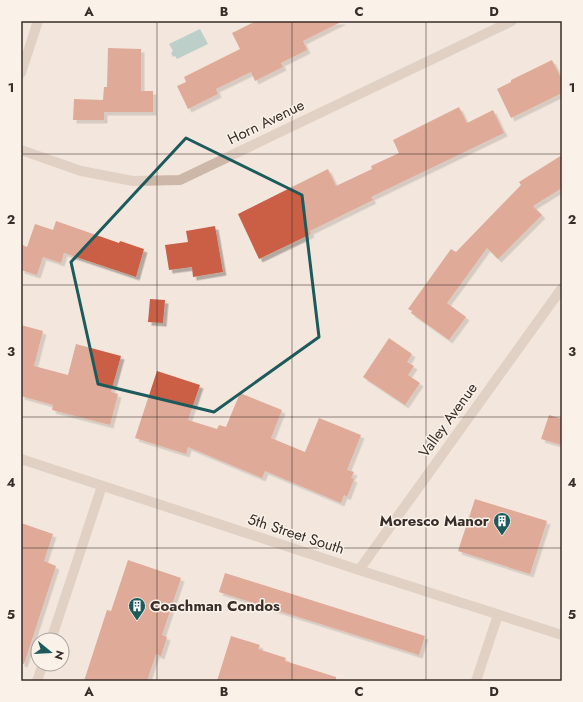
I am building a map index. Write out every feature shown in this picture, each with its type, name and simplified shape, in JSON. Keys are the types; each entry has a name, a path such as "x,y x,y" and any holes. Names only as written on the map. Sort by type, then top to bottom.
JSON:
{"street":[{"path":"22,70 38,21"},
{"name":"Horn Avenue","path":"21,150 81,170 133,181 180,180 512,21"},
{"name":"Valley Avenue","path":"359,570 562,288"},
{"name":"5th Street South","path":"21,459 562,635"},
{"path":"54,632 102,486"},
{"path":"476,681 498,615"}],"highlighted area":[{"path":"186,138 302,195 319,337 214,412 98,384 71,262"}],"water":[{"path":"200,29 208,44 177,59 175,56 173,57 171,53 173,51 169,44"}],"building":[{"path":"256,21 343,21 303,41 307,50 281,63 283,67 255,81 251,72 216,89 218,94 188,109 177,86 186,82 184,77 240,49 232,33"},
{"path":"108,48 141,49 141,91 153,91 153,112 104,112 104,120 73,120 74,99 103,100 104,87 107,87"},
{"path":"552,60 562,80 562,93 511,118 497,89 511,82 511,80"},
{"path":"459,107 467,123 493,110 504,133 371,197 373,200 310,231 311,234 259,259 238,214 328,169 336,186 372,169 371,166 399,153 393,140"},
{"path":"562,155 562,188 533,206 542,215 498,259 487,248 447,303 466,317 449,340 411,313 412,311 408,309 451,249 456,252 521,185 519,182"},
{"path":"56,221 119,243 120,241 144,249 136,277 64,253 61,263 43,257 37,275 21,270 21,244 27,247 35,224 53,230"},
{"path":"215,226 223,272 193,277 192,267 169,270 165,245 188,242 186,231"},
{"path":"150,299 165,300 163,323 148,322"},
{"path":"21,325 43,331 34,366 68,375 76,344 121,356 111,392 118,394 110,425 52,410 53,405 21,396"},
{"path":"389,338 412,354 407,362 414,366 408,375 420,383 405,405 363,377"},
{"path":"157,371 200,385 188,420 217,429 219,425 226,427 240,393 282,410 271,438 305,452 319,418 361,435 347,470 354,472 351,478 354,479 347,497 344,495 341,503 265,471 262,478 188,447 186,454 135,438"},
{"path":"549,415 562,419 562,445 541,439"},
{"name":"Moresco Manor","path":"475,499 547,521 530,574 458,551"},
{"path":"21,523 53,534 44,561 56,566 34,632 30,632 30,646 24,664 21,663"},
{"name":"Coachman Condos","path":"128,560 181,578 162,635 167,637 161,656 156,654 147,681 84,681 107,610 111,611"},
{"path":"225,573 425,636 419,655 219,592"},
{"path":"231,636 260,645 258,649 286,658 285,661 336,677 336,681 217,681"}],"place":[{"name":"Moresco Manor","path":"502,536"},
{"name":"Coachman Condos","path":"137,621"}]}
